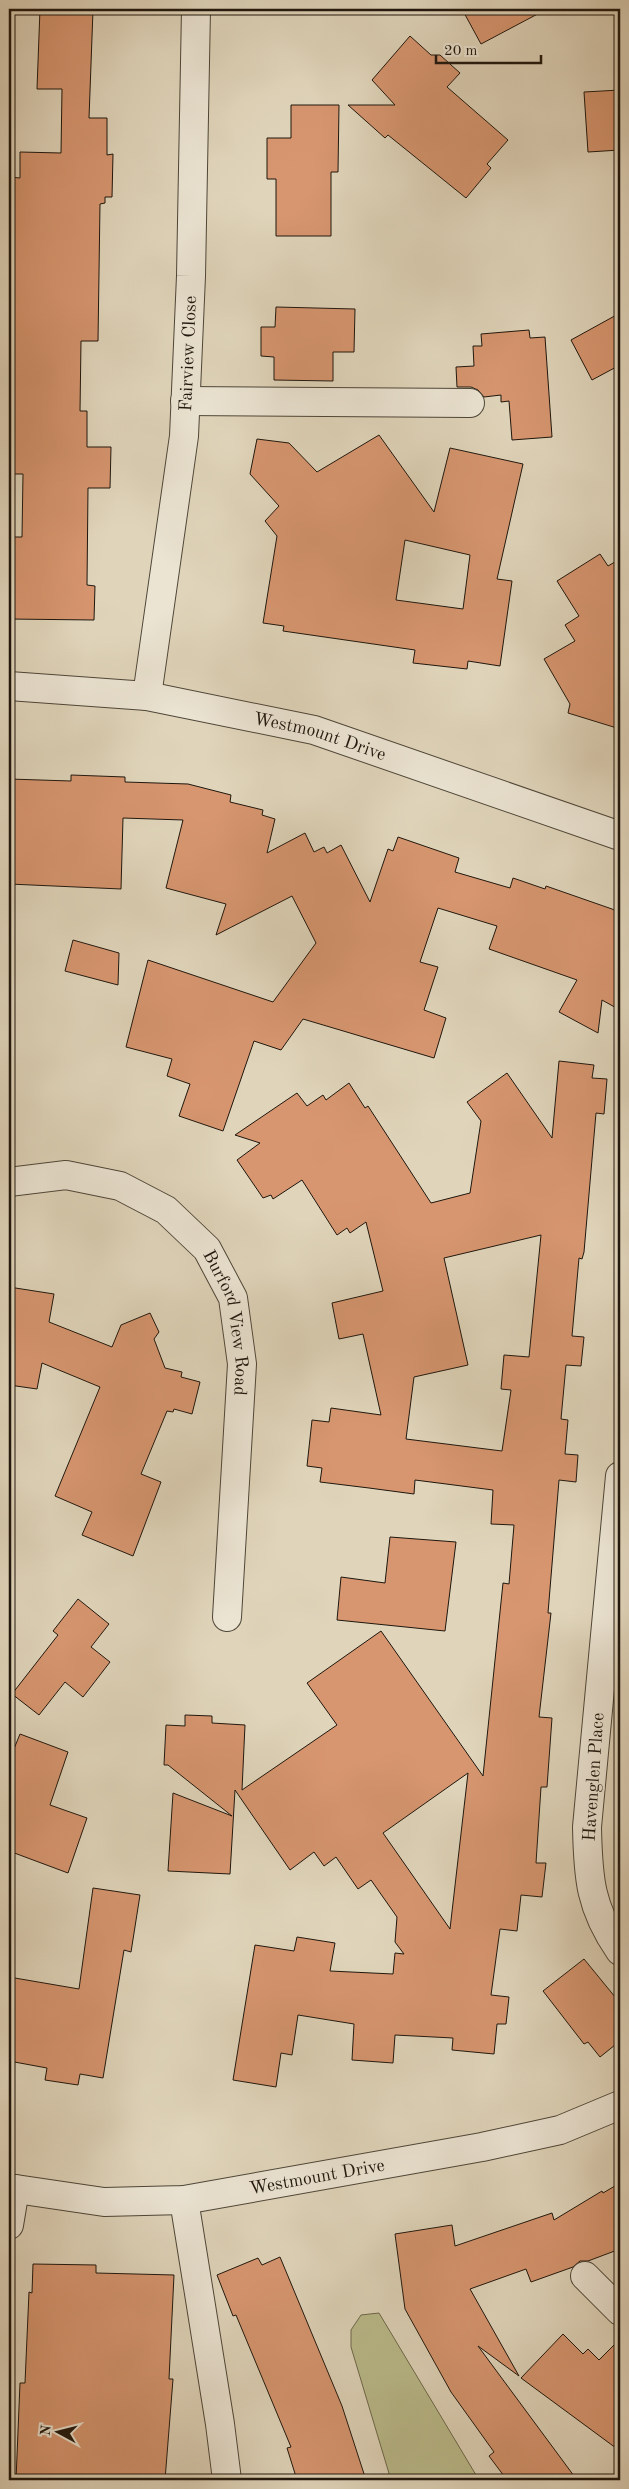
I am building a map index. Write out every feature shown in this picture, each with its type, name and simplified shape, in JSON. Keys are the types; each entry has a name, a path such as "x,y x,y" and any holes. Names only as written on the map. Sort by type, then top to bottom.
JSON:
{"street":[{"name":"Fairview Close","path":"147,696 184,436 191,276 196,9"},
{"path":"185,401 470,403"},
{"name":"Westmount Drive","path":"9,686 147,696 314,730 620,836"},
{"name":"Burford View Road","path":"9,1182 66,1175 120,1186 166,1210 207,1249 233,1298 242,1364 227,1617"},
{"name":"Havenglen Place","path":"620,1476 587,1827 588,1874 598,1913 620,1951"},
{"name":"Westmount Drive","path":"12,2189 104,2202 184,2200 482,2147 560,2130 619,2107"},
{"path":"9,2225 12,2189"},
{"path":"184,2200 220,2424 227,2480"},
{"path":"585,2276 620,2311"}],"green space":[{"path":"379,2313 479,2480 391,2480 351,2347 351,2330 361,2315"}],"building":[{"path":"40,9 93,10 89,118 107,118 107,155 113,154 112,197 105,197 105,203 100,204 98,341 81,341 80,411 87,411 87,447 111,447 110,488 88,488 87,585 95,586 94,620 9,619 9,537 22,537 23,474 9,474 11,219 9,219 9,177 20,178 20,152 61,153 62,89 37,89"},
{"path":"462,9 547,9 481,44"},
{"path":"410,36 431,55 440,55 460,73 447,87 508,140 487,164 491,168 466,198 388,135 385,138 348,105 395,105 372,80"},
{"path":"620,90 620,150 588,152 584,92"},
{"path":"291,105 339,105 338,172 331,172 331,236 276,236 276,179 267,179 267,138 291,138"},
{"path":"276,307 355,309 354,352 333,352 333,381 274,380 274,357 261,356 261,327 275,327"},
{"path":"620,313 620,365 592,380 571,340"},
{"path":"529,330 530,338 545,337 552,437 512,440 509,401 501,402 501,395 484,397 478,390 471,387 457,387 456,367 474,366 473,346 482,346 481,334"},
{"path":"379,435 434,512 450,448 523,464 497,579 512,581 500,666 468,661 467,669 413,663 415,650 283,631 284,626 263,623 277,536 265,521 279,506 250,474 257,439 289,443 317,472","holes":["405,540 470,555 463,609 396,600"]},
{"path":"600,554 608,566 620,559 620,729 568,713 570,704 544,659 575,641 565,625 579,616 557,581"},
{"path":"71,775 125,777 125,782 188,784 231,795 230,802 263,810 262,815 275,819 267,853 305,833 314,852 324,847 327,853 341,845 370,902 388,849 393,851 398,837 459,858 455,872 510,888 513,878 545,889 546,886 612,909 620,913 620,1010 602,1000 598,1033 559,1012 577,980 489,949 497,926 438,908 420,962 438,967 424,1010 446,1018 434,1058 303,1019 281,1050 254,1041 223,1131 179,1116 190,1084 167,1076 172,1059 126,1047 148,960 273,1002 316,943 292,896 216,935 226,904 166,888 183,820 123,818 121,889 9,884 9,779 71,781"},
{"path":"73,940 119,953 118,985 65,971"},
{"path":"559,1061 594,1065 592,1078 607,1079 604,1114 596,1113 584,1252 582,1259 579,1258 572,1336 584,1337 581,1366 566,1365 561,1419 568,1420 565,1454 578,1455 576,1482 559,1480 548,1613 551,1613 539,1717 552,1718 547,1787 541,1787 536,1863 546,1863 542,1897 521,1895 517,1931 500,1929 491,1995 509,1997 506,2024 497,2024 494,2054 452,2050 453,2038 395,2035 393,2063 352,2060 354,2024 298,2015 292,2055 281,2053 276,2087 233,2080 255,1945 294,1951 297,1937 335,1943 330,1971 393,1974 395,1953 404,1954 395,1942 397,1917 371,1880 358,1889 336,1857 324,1866 314,1852 290,1870 235,1790 230,1874 168,1871 173,1793 232,1816 168,1765 164,1765 166,1725 185,1726 185,1715 212,1716 212,1723 245,1725 242,1790 337,1725 307,1683 381,1631 483,1776 503,1583 509,1584 514,1525 491,1524 493,1490 415,1480 414,1494 320,1482 322,1468 307,1466 312,1420 329,1422 331,1408 381,1415 363,1334 339,1339 332,1303 383,1291 366,1222 350,1233 347,1228 337,1235 302,1180 273,1199 271,1195 263,1198 237,1160 260,1143 235,1135 297,1093 307,1106 323,1095 326,1100 349,1083 365,1108 368,1106 431,1203 470,1193 481,1121 467,1102 507,1073 552,1138","holes":["541,1235 529,1357 504,1355 501,1389 511,1390 502,1451 406,1439 414,1377 468,1365 444,1258","468,1773 450,1929 383,1833"]},
{"path":"9,1287 54,1294 49,1322 112,1347 121,1325 150,1313 159,1332 154,1339 165,1368 182,1372 181,1377 200,1382 192,1414 174,1409 173,1412 167,1411 141,1474 161,1482 133,1556 82,1535 92,1512 55,1496 100,1387 42,1363 37,1389 9,1385"},
{"path":"390,1537 456,1542 445,1631 337,1620 341,1577 385,1583"},
{"path":"78,1599 109,1624 91,1647 110,1662 83,1697 65,1682 39,1715 12,1694 58,1635 53,1631"},
{"path":"20,1734 68,1752 50,1805 87,1818 68,1873 9,1851 9,1761"},
{"path":"93,1888 140,1895 131,1952 124,1950 103,2078 80,2074 78,2085 45,2080 47,2068 9,2061 9,1977 79,1989"},
{"path":"584,1959 620,2003 620,2041 600,2057 588,2042 584,2044 543,1991"},
{"path":"620,2183 620,2249 588,2261 580,2261 573,2267 531,2282 526,2269 470,2289 519,2376 478,2346 577,2480 507,2480 489,2456 494,2452 451,2392 405,2309 395,2234 452,2225 455,2246 552,2213 554,2220 602,2191 603,2193"},
{"path":"280,2257 342,2406 366,2480 297,2480 287,2448 291,2447 236,2315 233,2316 217,2275 258,2258 262,2265"},
{"path":"33,2264 96,2265 96,2273 174,2275 169,2379 173,2379 165,2480 16,2480 20,2383 25,2383 29,2292 32,2293"},
{"path":"563,2334 583,2354 588,2349 599,2360 620,2339 620,2451 521,2378"}]}
